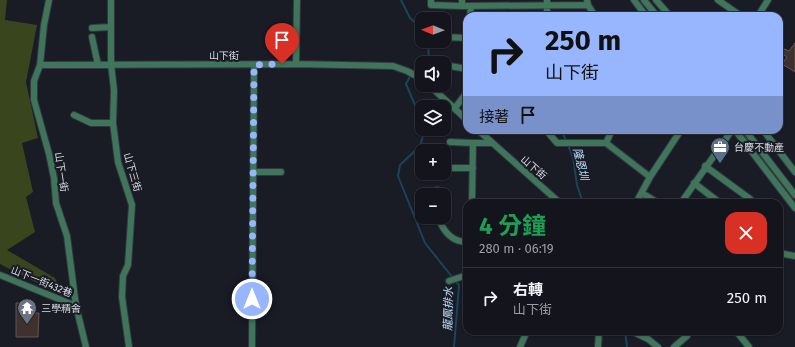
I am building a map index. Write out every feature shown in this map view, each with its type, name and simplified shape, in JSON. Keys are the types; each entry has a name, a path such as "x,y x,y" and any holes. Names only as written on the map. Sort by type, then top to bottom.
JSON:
{"street":[{"name":"山下一街","path":"49,0 44,24 40,65 34,81 34,100 54,178 56,203 67,236 76,306 86,347"},
{"name":"山下三街","path":"111,0 111,64 114,90 113,123 118,162 132,205 128,265 123,276 122,297 129,347"},
{"path":"296,64 297,0"},
{"path":"431,0 431,5 462,3 471,6 490,3 588,2 593,12"},
{"path":"634,0 643,12"},
{"path":"656,0 666,12"},
{"path":"718,0 735,12"},
{"path":"760,12 768,0"},
{"path":"647,1 654,12"},
{"path":"470,12 471,6"},
{"path":"92,28 111,27"},
{"path":"92,37 98,65"},
{"path":"451,37 463,38"},
{"name":"山下街","path":"40,65 296,64 393,66 415,75"},
{"path":"252,347 254,65"},
{"path":"451,66 463,68"},
{"path":"436,92 463,116"},
{"path":"455,108 463,97"},
{"path":"74,115 91,123 113,123"},
{"name":"山下街","path":"482,134 555,199"},
{"path":"549,134 557,143 606,143 650,177"},
{"path":"606,143 610,134"},
{"path":"638,199 650,177 678,134"},
{"path":"684,199 705,166 730,134"},
{"path":"736,134 795,208"},
{"path":"748,134 795,195"},
{"path":"766,134 795,172"},
{"path":"450,142 491,143"},
{"path":"472,199 473,143"},
{"path":"705,166 750,199"},
{"path":"451,168 473,168"},
{"path":"253,172 281,172"},
{"path":"694,183 715,199"},
{"path":"642,193 652,199"},
{"path":"441,224 444,231 452,238 463,242"},
{"path":"783,254 795,256"},
{"name":"山下一街432巷","path":"0,275 76,306"},
{"path":"450,281 463,276"},
{"path":"520,347 525,335"},
{"path":"598,347 599,335"},
{"path":"640,335 648,339 658,347"},
{"path":"739,335 749,347"},
{"path":"674,347 686,336"}],"green space":[{"path":"0,0 7,0 5,20 37,25 26,82 38,138 22,143 33,192 26,197 35,232 7,250 55,278 63,296 0,264"}],"building":[{"path":"795,43 795,72 783,65 787,57 783,54 783,48 789,51"},
{"name":"三學精舍","path":"16,303 35,303 35,313 39,313 38,337 16,337"}],"waterway":[{"name":"龍鳳排水","path":"401,0 410,18 415,23"},
{"name":"龍鳳排水","path":"428,48 429,56"},
{"name":"龍鳳排水","path":"415,70 406,84 415,105"},
{"name":"隆恩圳","path":"563,134 573,157 577,185 582,199"},
{"name":"龍鳳排水","path":"423,136 420,146 400,165 398,176 425,243 453,278"},
{"name":"龍鳳排水","path":"454,347 459,285 455,281"},
{"name":"隆恩圳","path":"626,335 627,347"}],"place":[{"name":"台慶不動產","path":"720,164"},
{"name":"三學精舍","path":"27,325"}],"route":[{"path":"252,299 254,65 282,64"}]}
